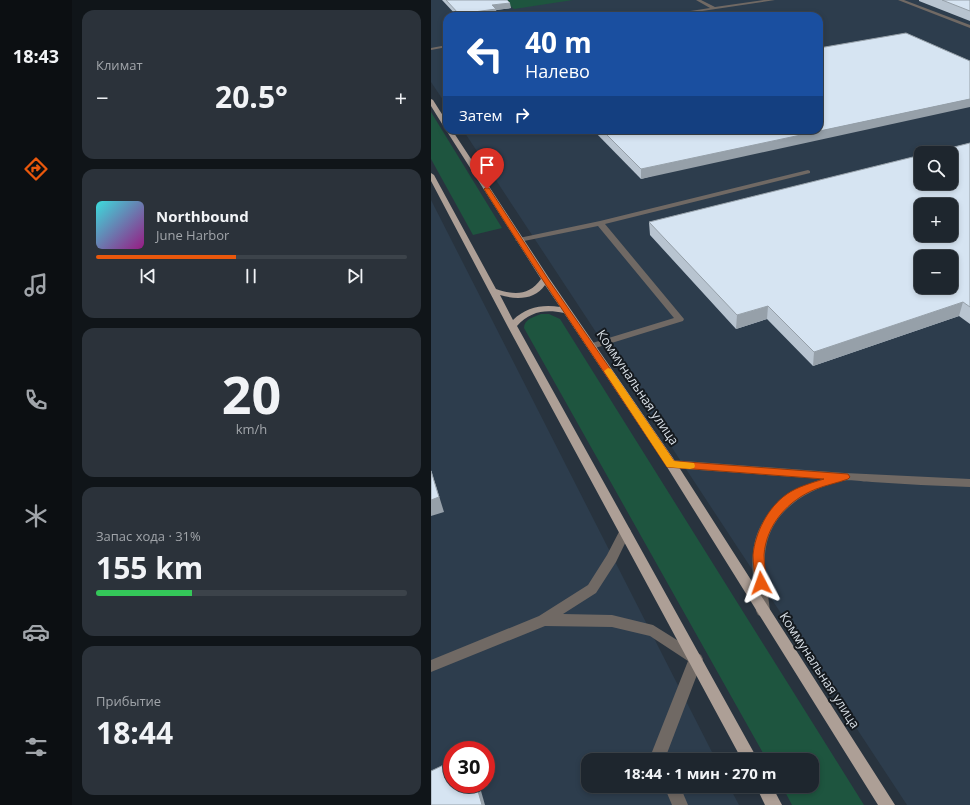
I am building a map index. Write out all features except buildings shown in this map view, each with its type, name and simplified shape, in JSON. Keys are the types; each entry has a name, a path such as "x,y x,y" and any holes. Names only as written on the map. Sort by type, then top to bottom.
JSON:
{"main road":[{"path":"431,101 443,120"},
{"name":"Коммунальная улица","path":"452,134 519,240 671,464 887,805"},
{"path":"431,175 512,327 696,659 746,753"},
{"path":"492,290 507,296 527,295 540,287 545,279"},
{"path":"512,327 519,317 543,308 557,308 567,311"},
{"path":"768,793 774,805"}],"street":[{"path":"698,0 714,8"},
{"path":"688,12 773,0"},
{"path":"900,0 970,27"},
{"path":"431,49 443,47"},
{"path":"519,240 600,223 808,172"},
{"path":"592,346 680,319 600,223"},
{"path":"671,464 845,477 970,483"},
{"path":"763,611 759,555 764,532 777,510 790,497 812,486 845,477"},
{"path":"431,666 544,620 592,589 612,558 625,531"},
{"path":"544,620 612,621 653,631 696,659 661,753"},
{"path":"675,793 680,805"}],"shaded area":[{"path":"431,0 970,0 970,805 907,805 466,134 823,134 823,12 443,12 443,100 431,82"},
{"path":"431,200 712,753 581,753 581,793 733,793 739,805 431,805"}],"green space":[{"path":"503,0 573,0 514,9"},
{"path":"431,112 443,134 444,134 502,228 473,235 431,159"},
{"path":"541,314 549,314 560,319 864,805 792,805 786,793 819,793 819,753 763,753 524,328 526,322"}],"slow traffic":[{"path":"608,371 671,464 690,466"}],"route":[{"path":"487,189 545,279 671,464 845,477 812,486 790,497 777,510 764,532 759,555 761,583"}]}
